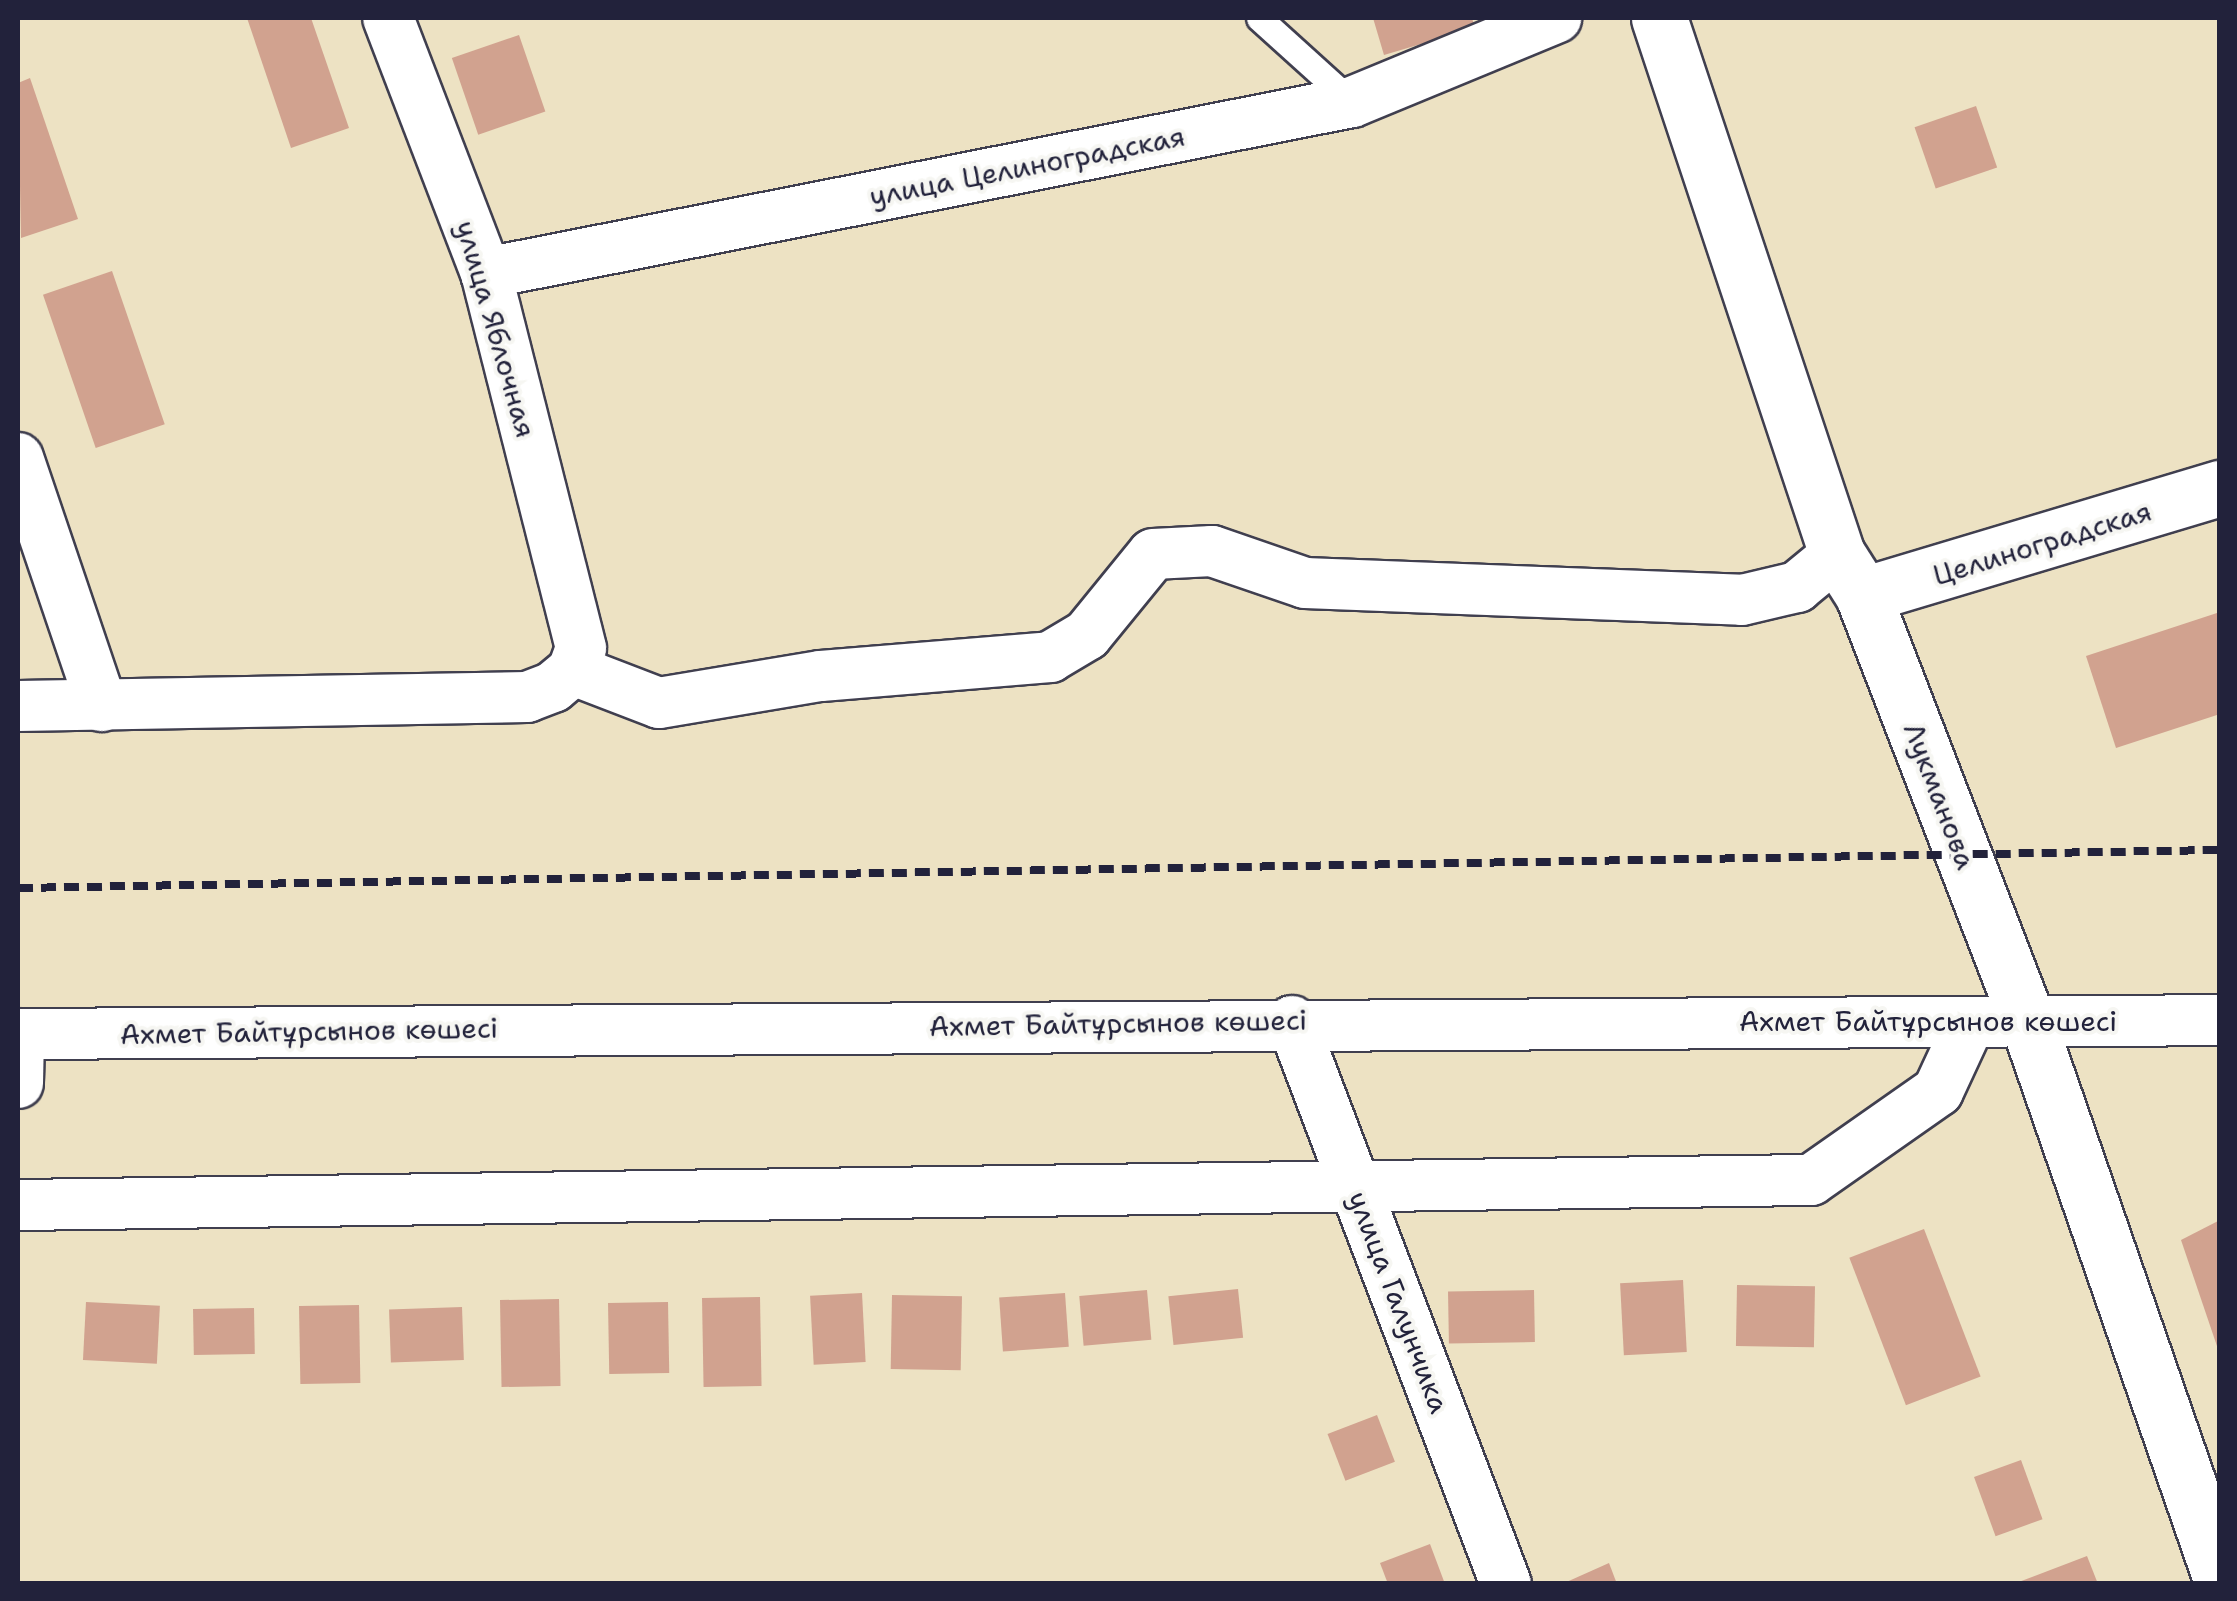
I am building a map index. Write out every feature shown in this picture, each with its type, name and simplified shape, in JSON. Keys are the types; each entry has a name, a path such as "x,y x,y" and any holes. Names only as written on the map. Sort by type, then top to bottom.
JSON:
{"street":[{"name":"улица Яблочная","path":"388,18 486,274 577,659"},
{"name":"улица Целиноградская","path":"486,274 1352,102 1556,18"},
{"name":"Лукманова","path":"1659,18 1850,575 2028,1022 2220,1576"},
{"path":"18,458 102,706"},
{"name":"Целиноградская","path":"1850,575 2220,488"},
{"path":"18,706 527,696 554,687 577,659 659,703 821,676 1050,657 1086,635 1153,554 1212,551 1305,583 1742,600 1850,575"},
{"name":"Ахмет Байтұрсынов көшесі","path":"18,1034 1292,1021 2220,1020"},
{"name":"улица Галунчика","path":"1292,1021 1506,1584"},
{"path":"18,1204 1356,1190 1811,1180 1938,1091 1970,1022"},
{"path":"18,1034 18,1083"}],"lane":[{"path":"1260,18 1352,102"}],"building":[{"path":"247,18 311,18 349,128 291,148"},
{"path":"1373,18 1472,18 1475,28 1384,55"},
{"path":"519,35 545,112 478,135 452,58"},
{"path":"30,78 78,219 21,238 18,83"},
{"path":"1976,106 1997,167 1936,189 1915,127"},
{"path":"112,271 165,424 96,448 43,295"},
{"path":"2220,612 2220,714 2116,748 2086,656"},
{"path":"2220,1220 2220,1352 2219,1352 2181,1240"},
{"path":"1924,1229 1981,1377 1906,1405 1849,1258"},
{"path":"1683,1280 1687,1352 1624,1355 1620,1283"},
{"path":"1737,1285 1815,1286 1814,1347 1736,1346"},
{"path":"1238,1289 1243,1338 1174,1345 1168,1296"},
{"path":"1147,1290 1151,1340 1084,1346 1079,1296"},
{"path":"1534,1290 1535,1342 1449,1343 1448,1292"},
{"path":"862,1293 866,1362 814,1365 810,1296"},
{"path":"1065,1293 1069,1347 1003,1351 999,1298"},
{"path":"892,1295 962,1296 961,1370 891,1369"},
{"path":"760,1297 762,1386 704,1387 702,1298"},
{"path":"559,1299 561,1386 502,1387 500,1300"},
{"path":"86,1302 160,1306 157,1364 83,1360"},
{"path":"668,1302 669,1373 609,1374 608,1303"},
{"path":"359,1305 360,1383 300,1384 299,1306"},
{"path":"462,1307 464,1360 391,1363 389,1310"},
{"path":"254,1308 255,1354 194,1355 193,1309"},
{"path":"1377,1415 1395,1462 1345,1481 1328,1434"},
{"path":"2021,1460 2043,1519 1996,1536 1974,1477"},
{"path":"1430,1544 1445,1584 1388,1584 1380,1563"},
{"path":"2087,1556 2098,1584 2016,1584 2016,1583"},
{"path":"1609,1563 1617,1584 1562,1584"}],"railway":[{"path":"18,888 2220,850"}]}
